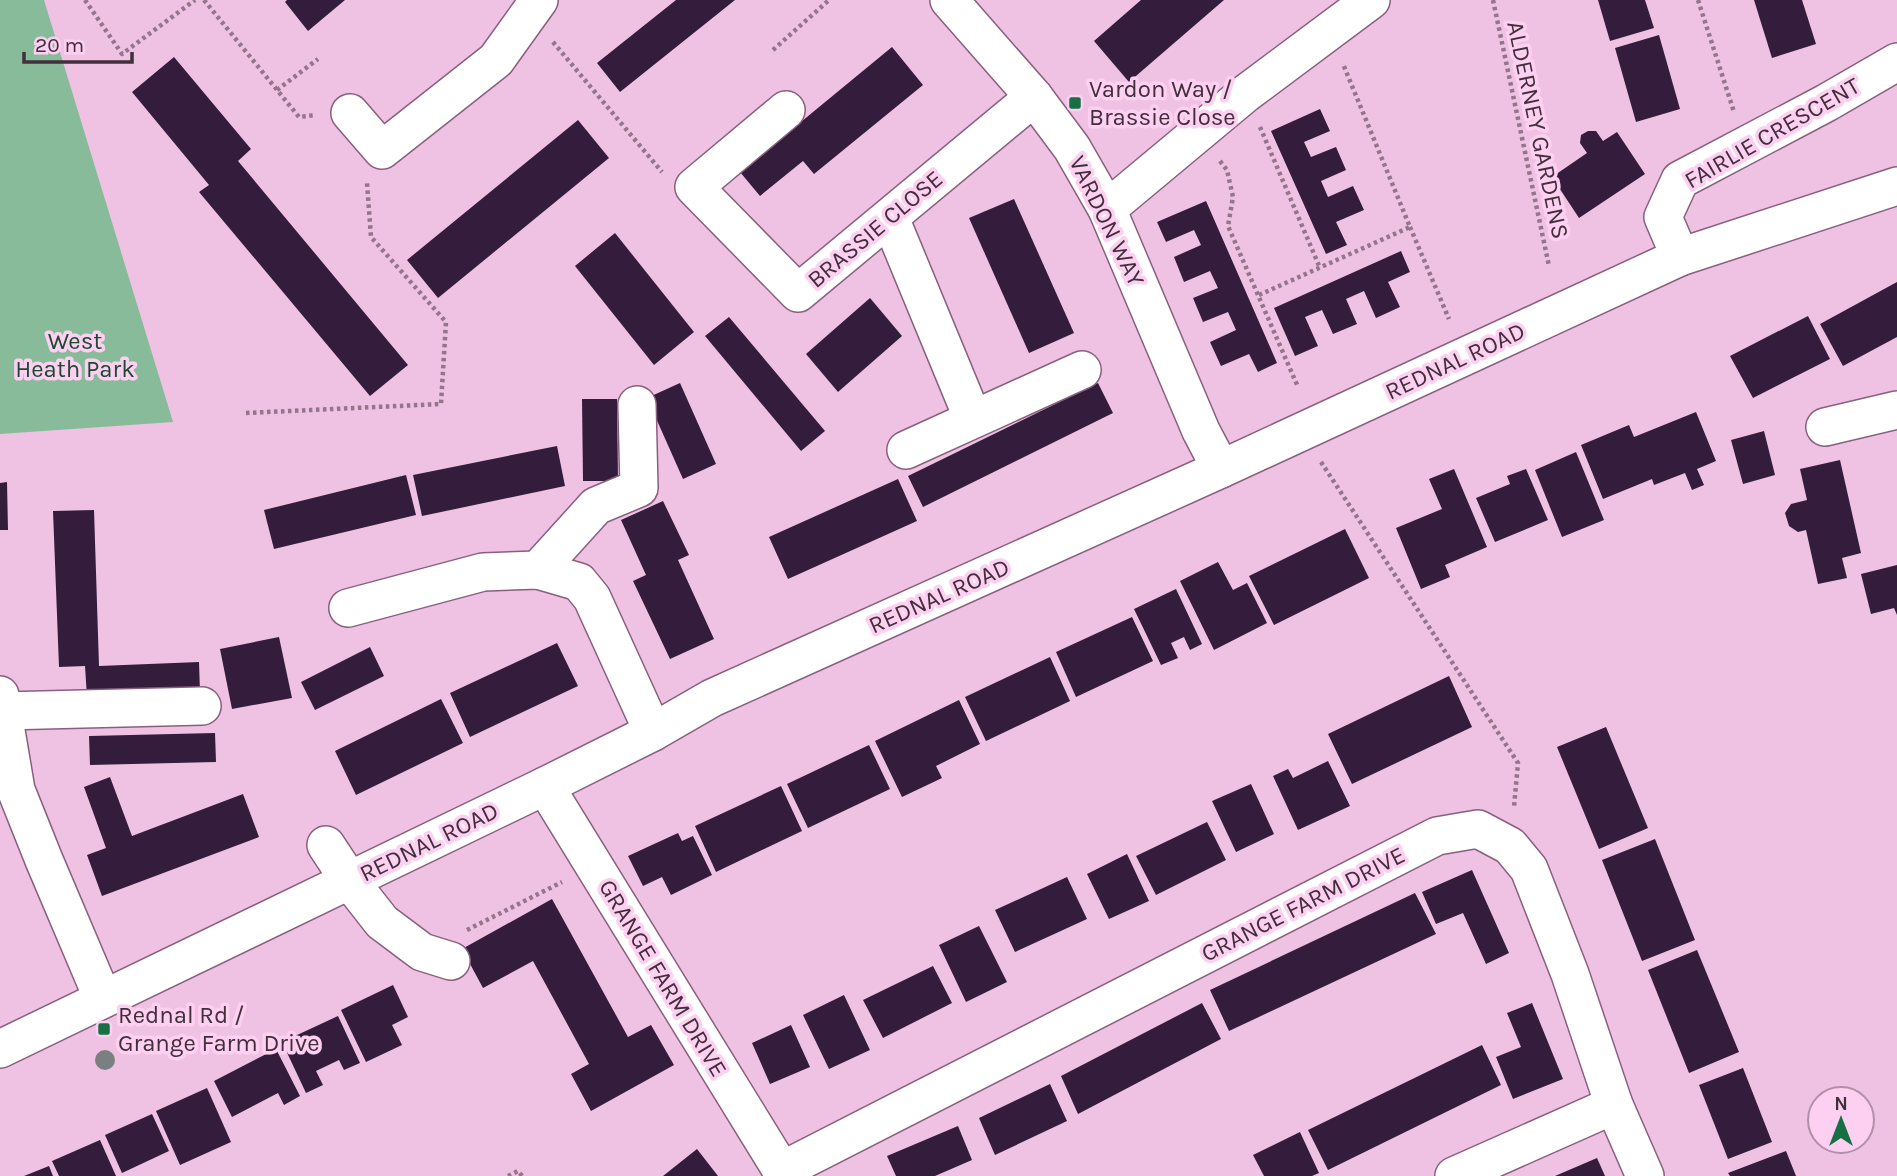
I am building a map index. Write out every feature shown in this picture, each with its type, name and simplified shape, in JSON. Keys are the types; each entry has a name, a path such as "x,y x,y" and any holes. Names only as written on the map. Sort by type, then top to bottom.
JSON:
{"street":[{"name":"VARDON WAY","path":"949,0 1034,97 1072,148 1107,209 1201,431 1221,469"},
{"path":"1107,209 1245,94 1371,0"},
{"path":"350,113 382,150 496,60 534,7"},
{"name":"FAIRLIE CRESCENT","path":"1680,257 1663,216 1680,180 1826,103 1897,62"},
{"name":"BRASSIE CLOSE","path":"694,187 798,293 1034,97"},
{"path":"694,187 786,110"},
{"name":"REDNAL ROAD","path":"0,1049 545,786 653,732 712,698 1221,469 1680,257 1897,186"},
{"path":"890,218 973,419"},
{"path":"906,450 1082,370"},
{"path":"538,570 596,506 639,488 637,405"},
{"path":"1825,426 1897,410"},
{"path":"348,608 482,572 538,570 579,582 592,598 653,732"},
{"path":"103,999 16,790 1,703 202,706"},
{"name":"GRANGE FARM DRIVE","path":"545,786 783,1173 1437,836 1478,829 1510,846 1529,869 1570,974 1614,1105 1645,1176"},
{"path":"326,845 382,922 422,952 451,961"},
{"path":"1454,1176 1614,1105"}],"path":[{"path":"85,0 122,54 195,0"},
{"path":"204,0 299,117 350,113"},
{"path":"773,51 829,0"},
{"name":"ALDERNEY GARDENS","path":"1493,0 1549,267"},
{"path":"1698,0 1724,80"},
{"path":"534,7 663,173 694,187"},
{"path":"1329,31 1449,319"},
{"path":"277,90 318,59"},
{"path":"1245,94 1321,268"},
{"path":"1197,134 1227,170 1233,197 1228,226 1298,387"},
{"path":"246,413 441,404 446,322 371,237 366,183 382,150"},
{"path":"1259,295 1410,227"},
{"path":"1301,432 1518,763 1510,846"},
{"path":"469,929 594,866"},
{"path":"508,1176 518,1171 522,1176"}],"green space":[{"name":"West Heath Park","path":"0,0 44,0 173,422 0,434"}],"building":[{"path":"345,0 308,31 285,2"},
{"path":"676,0 735,0 620,92 597,63"},
{"path":"1141,0 1224,0 1129,82 1094,41"},
{"path":"1598,0 1645,0 1654,28 1610,41"},
{"path":"1754,0 1802,0 1816,44 1772,58"},
{"path":"1659,35 1680,109 1636,122 1615,48"},
{"path":"892,47 923,85 814,174 803,161 760,196 740,172"},
{"path":"174,57 251,149 238,161 408,365 370,396 199,192 209,185 132,92"},
{"path":"1320,109 1330,131 1304,142 1311,157 1336,147 1346,170 1321,181 1328,197 1353,186 1364,210 1336,222 1347,245 1326,254 1271,131"},
{"path":"578,120 609,158 438,298 407,260"},
{"path":"1596,131 1603,141 1617,132 1645,174 1579,218 1552,177 1587,153 1580,143 1581,135"},
{"path":"1014,199 1074,333 1029,353 969,218"},
{"path":"1206,201 1277,363 1258,372 1249,354 1221,366 1210,342 1236,330 1228,312 1203,322 1193,298 1218,288 1210,271 1184,282 1174,257 1201,245 1194,230 1166,242 1157,222"},
{"path":"615,233 694,332 654,365 575,266"},
{"path":"1401,251 1410,272 1388,282 1400,307 1376,318 1364,291 1346,299 1357,324 1333,334 1322,310 1305,317 1318,346 1295,356 1274,308"},
{"path":"1897,282 1897,337 1843,366 1820,324"},
{"path":"870,298 902,336 838,392 806,354"},
{"path":"1808,316 1830,359 1753,398 1730,356"},
{"path":"729,317 825,431 801,451 705,336"},
{"path":"680,383 716,464 683,479 647,398"},
{"path":"1098,383 1113,413 923,507 908,476"},
{"path":"582,399 617,399 618,481 583,481"},
{"path":"1696,412 1716,461 1697,469 1704,485 1692,490 1685,473 1654,485 1652,479 1603,499 1581,445 1629,425 1634,437"},
{"path":"1764,431 1775,475 1743,484 1731,440"},
{"path":"557,446 565,486 422,516 413,475"},
{"path":"1576,452 1604,520 1562,537 1535,470"},
{"path":"1840,460 1861,553 1842,558 1847,578 1818,584 1806,530 1798,532 1789,526 1785,513 1791,504 1807,500 1800,469"},
{"path":"1454,469 1487,547 1445,565 1450,577 1421,589 1396,528 1442,509 1429,479"},
{"path":"1526,469 1548,520 1495,542 1476,498 1510,484 1507,476"},
{"path":"406,475 416,515 274,549 264,510"},
{"path":"898,479 917,521 788,579 769,537"},
{"path":"7,482 8,530 0,530 0,483"},
{"path":"663,501 689,555 678,560 714,639 670,659 633,581 646,575 621,520"},
{"path":"94,510 99,666 199,662 200,692 87,697 85,666 59,667 53,511"},
{"path":"1345,529 1369,578 1274,625 1249,576"},
{"path":"1218,562 1233,590 1247,583 1267,623 1214,650 1180,581"},
{"path":"1897,565 1897,615 1894,608 1871,614 1861,574"},
{"path":"1176,589 1202,644 1190,650 1184,637 1171,643 1178,658 1161,665 1134,609"},
{"path":"1132,617 1153,661 1076,697 1056,652"},
{"path":"279,637 292,698 232,709 220,649"},
{"path":"557,643 578,686 470,737 450,693"},
{"path":"370,647 384,676 315,710 301,682"},
{"path":"1050,657 1070,701 986,741 965,697"},
{"path":"1449,676 1472,727 1352,784 1328,734"},
{"path":"441,699 463,743 356,795 335,751"},
{"path":"959,700 980,744 936,766 942,778 902,797 875,741"},
{"path":"1606,727 1648,828 1599,849 1557,747"},
{"path":"215,733 216,762 90,765 89,736"},
{"path":"869,745 890,789 808,828 787,784"},
{"path":"1328,761 1350,806 1298,830 1273,776 1288,769 1293,778"},
{"path":"110,777 132,836 243,794 259,837 102,896 87,855 106,848 84,787"},
{"path":"1251,784 1274,834 1236,852 1212,801"},
{"path":"781,786 802,831 716,872 695,826"},
{"path":"1207,822 1226,860 1156,895 1136,856"},
{"path":"678,833 682,841 693,836 712,875 671,895 662,877 643,886 628,856"},
{"path":"1655,839 1695,940 1642,961 1602,860"},
{"path":"1127,854 1149,901 1109,919 1087,874"},
{"path":"1472,870 1509,953 1486,964 1463,913 1436,924 1422,892"},
{"path":"1067,877 1087,919 1015,952 995,910"},
{"path":"1415,893 1436,934 1229,1031 1210,990"},
{"path":"552,899 628,1037 651,1025 674,1065 591,1111 571,1074 589,1064 533,961 483,988 462,949"},
{"path":"979,926 1007,982 966,1002 939,945"},
{"path":"1697,950 1739,1052 1689,1073 1648,970"},
{"path":"933,966 952,1003 883,1038 863,1000"},
{"path":"393,985 408,1017 392,1025 402,1045 366,1062 341,1010"},
{"path":"844,995 870,1050 829,1069 803,1015"},
{"path":"1202,1003 1221,1039 1078,1114 1061,1076"},
{"path":"1532,1003 1563,1079 1513,1099 1496,1057 1521,1047 1507,1013"},
{"path":"338,1016 360,1063 344,1070 339,1060 316,1071 323,1085 306,1093 282,1042"},
{"path":"791,1025 810,1067 770,1084 752,1043"},
{"path":"1482,1045 1501,1085 1328,1170 1308,1130"},
{"path":"276,1049 300,1096 284,1105 278,1093 232,1117 214,1081"},
{"path":"1743,1068 1772,1142 1728,1159 1699,1085"},
{"path":"1050,1084 1067,1121 995,1155 979,1118"},
{"path":"207,1088 231,1142 180,1165 156,1111"},
{"path":"152,1114 169,1151 122,1173 105,1135"},
{"path":"958,1126 972,1160 935,1176 896,1176 887,1156"},
{"path":"1300,1132 1319,1173 1312,1176 1264,1176 1253,1155"},
{"path":"100,1140 116,1176 59,1176 52,1161"},
{"path":"697,1149 718,1176 663,1176"},
{"path":"1786,1151 1796,1176 1730,1176 1728,1173"},
{"path":"1597,1158 1605,1176 1555,1176"},
{"path":"49,1166 53,1176 24,1176"}],"place":[{"name":"Vardon Way / Brassie Close","path":"1075,103"},
{"name":"Rednal Rd / Grange Farm Drive","path":"104,1029"}]}
